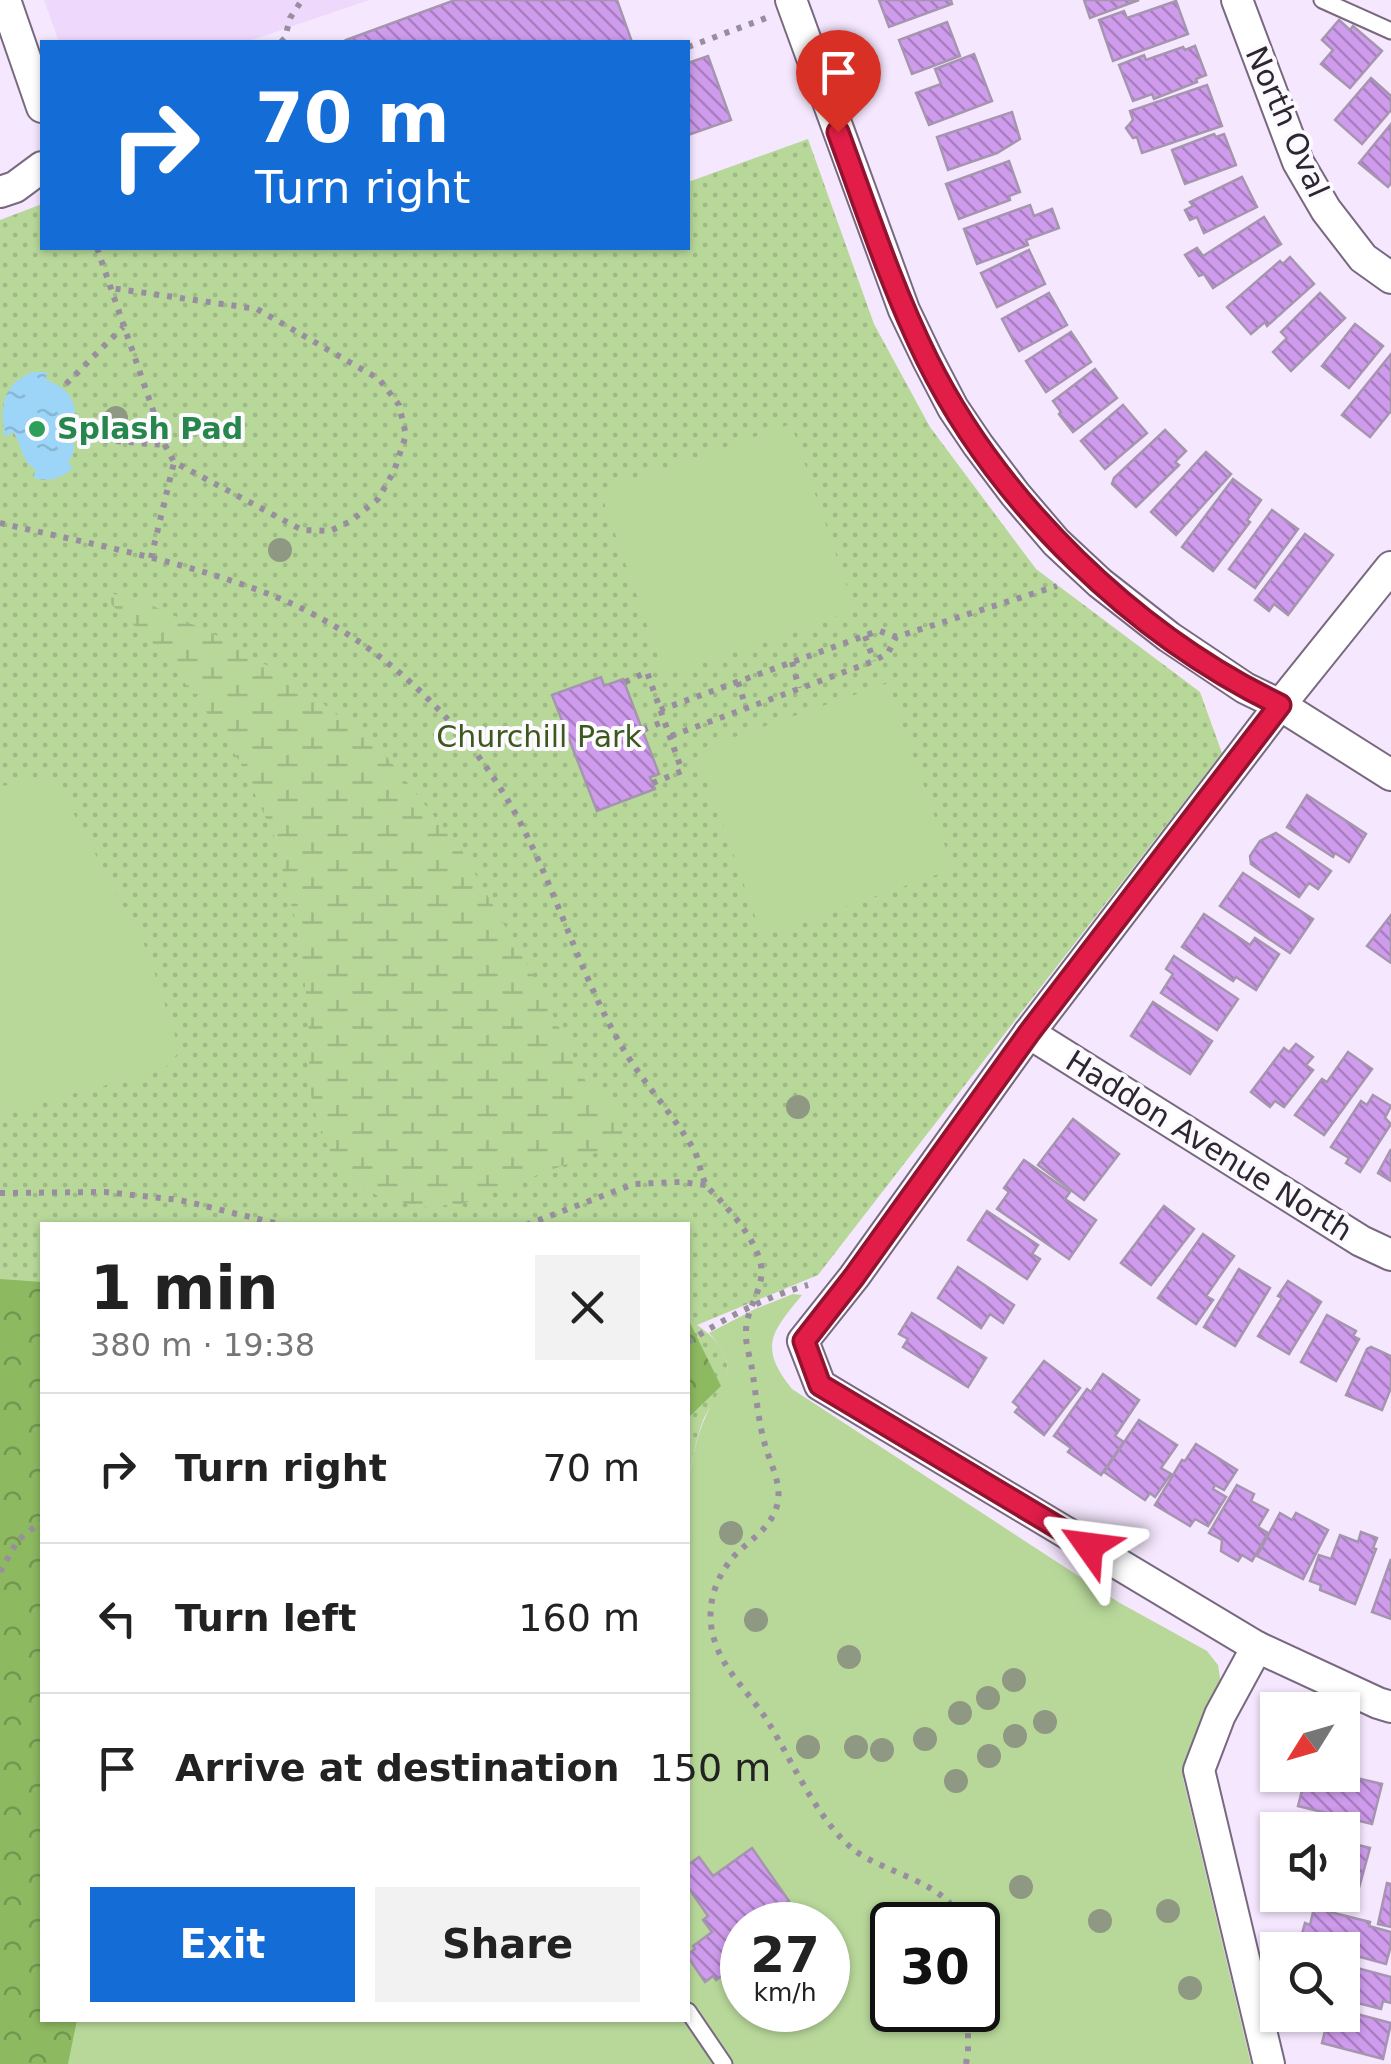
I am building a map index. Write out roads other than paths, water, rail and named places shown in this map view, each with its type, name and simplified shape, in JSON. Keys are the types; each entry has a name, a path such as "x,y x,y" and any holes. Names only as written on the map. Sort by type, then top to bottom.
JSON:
{"street":[{"path":"4,0 40,101"},
{"name":"North Oval","path":"1237,0 1298,162 1326,210 1364,258 1391,278"},
{"path":"780,8 904,310 936,376 978,445 1056,542 1100,583 1230,678 1391,776"},
{"path":"0,192 40,167"},
{"path":"1391,567 1029,1033 804,1341 820,1385 1257,1647 1391,1707"},
{"name":"Haddon Avenue North","path":"1029,1033 1361,1241 1391,1254"},
{"path":"1257,1647 1220,1716 1199,1770 1269,2064"}],"lane":[{"path":"1322,0 1391,31"},
{"path":"690,2014 724,2064"}],"water":[{"name":"Splash Pad","path":"33,372 47,372 46,380 62,388 75,408 70,434 74,449 68,463 73,468 50,479 33,478 36,470 27,462 13,432 5,437 3,406 9,390"}],"place":[{"name":"Splash Pad","path":"37,429"}],"park label":[{"name":"Churchill Park","path":"539,737"}]}
